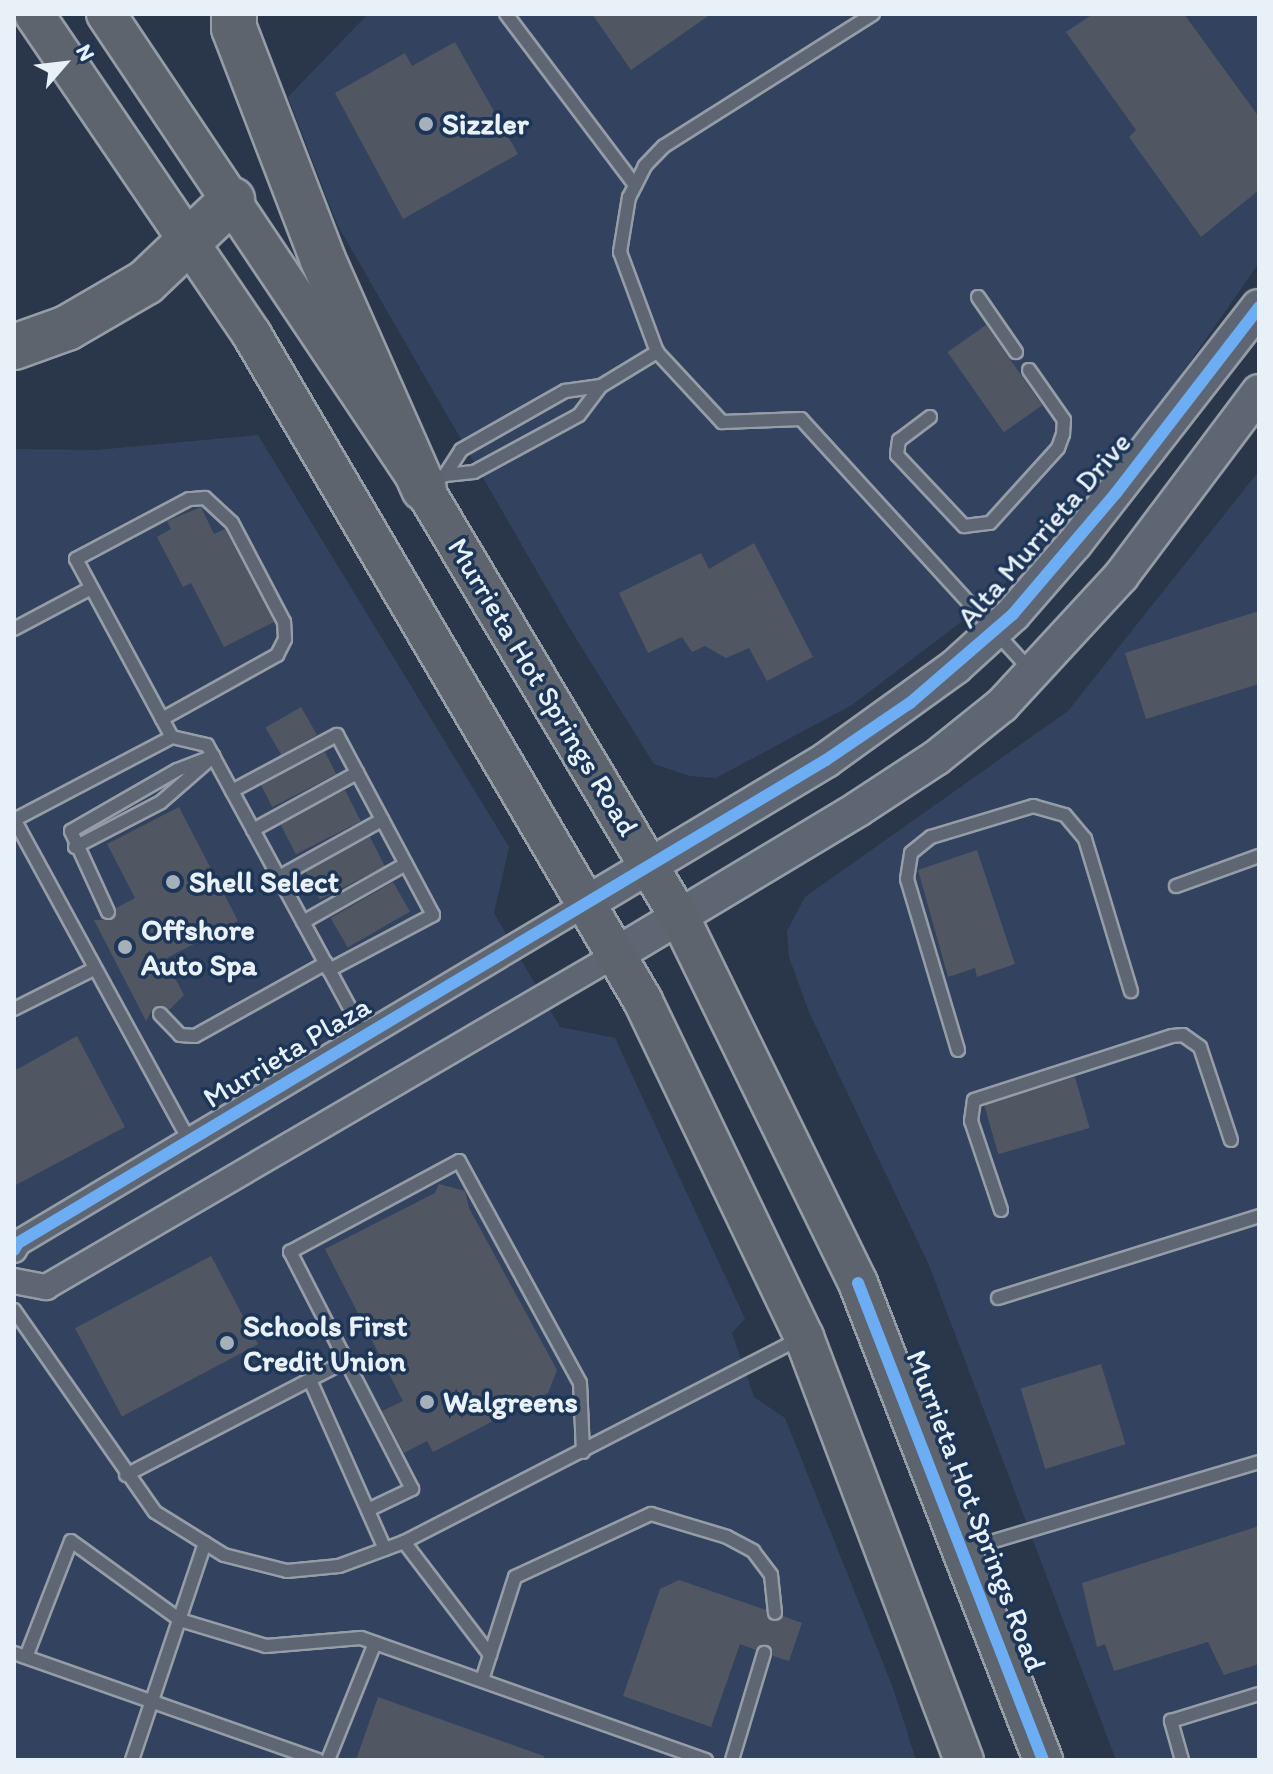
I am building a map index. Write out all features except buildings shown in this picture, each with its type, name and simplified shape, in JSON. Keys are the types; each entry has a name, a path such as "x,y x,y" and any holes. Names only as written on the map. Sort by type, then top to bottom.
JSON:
{"highway":[{"path":"234,14 234,28 323,260 434,482"},
{"path":"14,347 67,328 146,282 190,245 232,200"}],"main road":[{"path":"34,14 252,335 617,954 804,1337 964,1760"},
{"name":"Murrieta Hot Springs Road","path":"106,14 232,200 434,482 680,918 858,1283 1043,1760"}],"street":[{"name":"Alta Murrieta Drive","path":"589,902 880,725 997,630 1116,493 1259,307"},
{"path":"14,1281 46,1287 680,918 936,758 1034,675 1121,576 1259,392"},
{"name":"Murrieta Plaza","path":"14,1250 189,1140 589,902"}],"lane":[{"path":"506,14 635,185"},
{"path":"873,14 664,146 635,185 620,252 657,352 722,422 801,419 997,630 1034,675"},
{"path":"978,297 1016,352"},
{"path":"434,482 474,472 579,415 601,386 657,352"},
{"path":"930,417 899,440 897,455 964,526 990,523 1058,448 1063,434 1064,420 1029,370"},
{"path":"434,482 461,450 565,391 601,386"},
{"path":"162,719 277,655 285,639 284,622 232,523 205,498 189,499 76,559 91,588 162,719 172,737"},
{"path":"14,629 91,588"},
{"path":"160,1014 180,1035 195,1036 433,915 337,735 232,791"},
{"path":"189,1140 14,820 172,737 207,745 365,1036"},
{"path":"75,847 161,802 213,756"},
{"path":"108,912 70,837 75,825 177,770 213,756"},
{"path":"253,830 357,773"},
{"path":"958,1050 907,879 911,853 931,837 1033,806 1065,815 1085,839 1131,991"},
{"path":"279,877 382,820"},
{"path":"1176,886 1259,856"},
{"path":"303,922 406,864"},
{"path":"14,1009 94,969"},
{"path":"1001,1210 971,1121 974,1100 1172,1036 1183,1035 1200,1047 1231,1140"},
{"path":"368,1510 412,1489 290,1252 459,1161 580,1383 583,1452"},
{"path":"998,1298 1259,1216"},
{"path":"14,1310 126,1475 155,1512 224,1555 287,1571 339,1566 404,1542 804,1337"},
{"path":"126,1475 346,1361"},
{"path":"310,1380 385,1549"},
{"path":"964,1550 1259,1462"},
{"path":"482,1680 515,1577 651,1514 727,1537 753,1551 771,1575 775,1613"},
{"path":"318,1760 20,1655 71,1541 180,1620 266,1646 361,1638 706,1760"},
{"path":"404,1542 490,1655"},
{"path":"132,1760 205,1543"},
{"path":"328,1760 375,1643"},
{"path":"732,1760 764,1653"},
{"path":"1182,1760 1171,1721 1259,1694"}],"shaded area":[{"path":"368,14 1259,14 1259,263 1166,396 1050,540 978,609 852,705 716,778 690,776 654,764 569,627 337,224 288,97"},
{"path":"258,435 509,847 494,913 560,1027 615,1038 745,1319 732,1333 754,1397 785,1418 893,1688 916,1760 14,1760 14,449 96,450"},
{"path":"1259,471 1259,1760 1116,1760 929,1265 809,1012 789,957 787,931 805,897 1068,711"}],"cycle path":[{"path":"14,1250 18,1243 826,760 910,703 1013,614 1116,493 1259,307"},
{"path":"858,1283 1043,1760"}],"place":[{"name":"Sizzler","path":"426,124"},
{"name":"Shell Select","path":"173,882"},
{"name":"Offshore Auto Spa","path":"125,947"},
{"name":"Schools First Credit Union","path":"227,1343"},
{"name":"Walgreens","path":"427,1402"}]}
